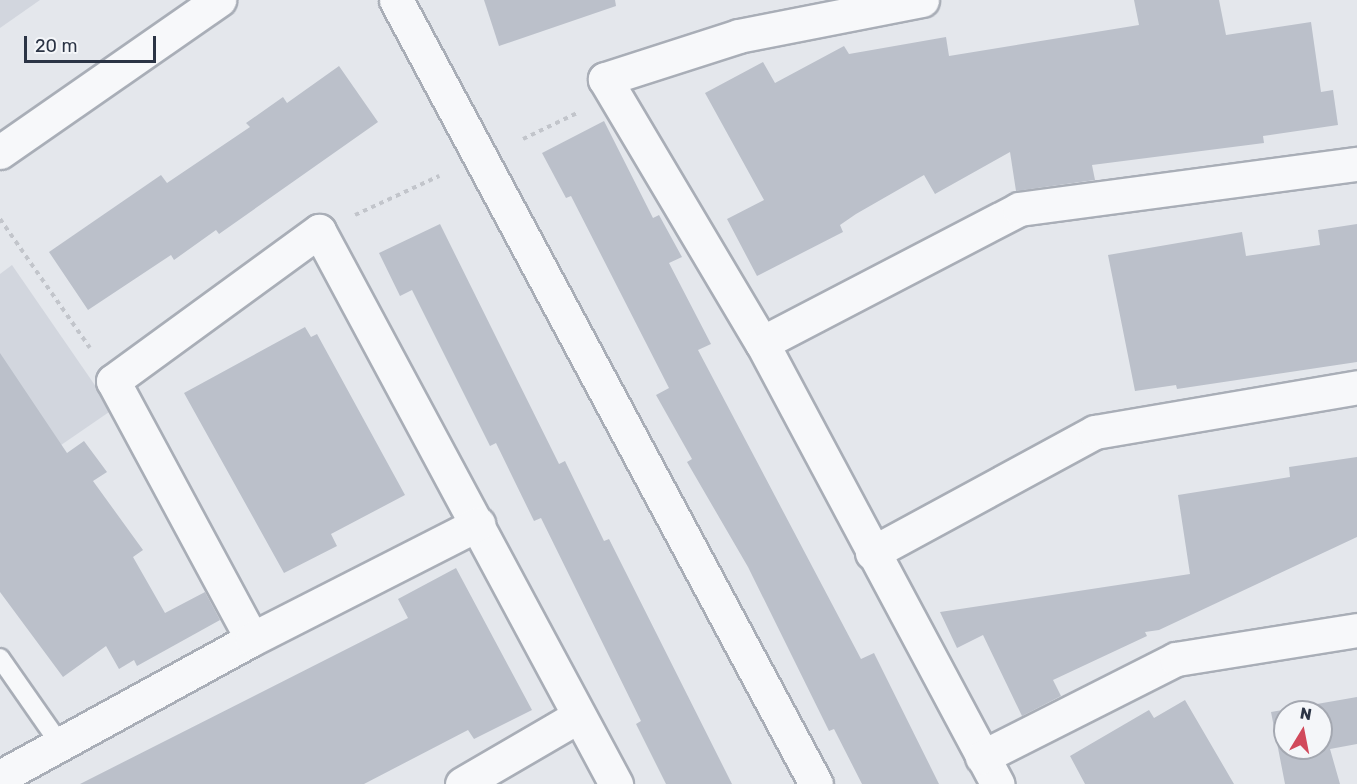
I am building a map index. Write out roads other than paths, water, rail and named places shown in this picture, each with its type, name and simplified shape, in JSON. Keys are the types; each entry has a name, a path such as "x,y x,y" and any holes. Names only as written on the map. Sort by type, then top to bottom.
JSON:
{"street":[{"path":"0,152 219,0"},
{"path":"396,0 816,784"},
{"path":"922,0 739,36 605,79 762,343 990,771 1176,659 1357,630"},
{"path":"762,343 1018,209 1357,164"},
{"path":"252,639 113,381 319,231 616,784"},
{"path":"872,553 1095,432 1357,387"},
{"path":"0,777 252,639 478,524"},
{"path":"462,784 579,716"}],"lane":[{"path":"0,658 60,744"}]}
